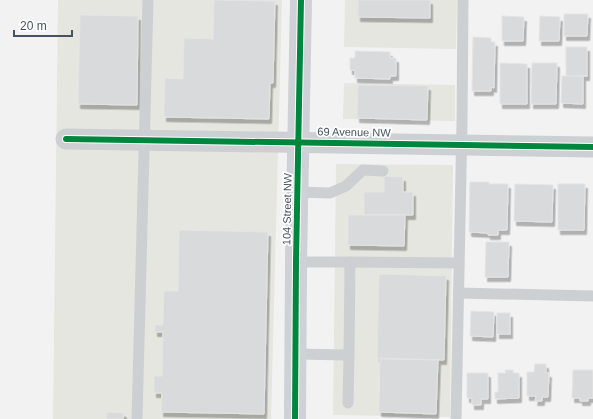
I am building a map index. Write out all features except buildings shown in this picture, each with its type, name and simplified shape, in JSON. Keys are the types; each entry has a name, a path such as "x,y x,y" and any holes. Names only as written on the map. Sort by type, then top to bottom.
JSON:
{"main road":[{"name":"104 Street NW","path":"295,419 297,192 301,0"}],"street":[{"name":"69 Avenue NW","path":"66,139 593,147"}],"lane":[{"path":"136,419 148,0"},
{"path":"456,419 463,0"},
{"path":"297,192 330,193 346,186 363,170 384,171"},
{"path":"296,262 459,263"},
{"path":"348,403 350,262"},
{"path":"459,293 593,296"},
{"path":"295,354 349,355"}],"shaded area":[{"path":"58,0 282,0 271,419 53,419"},
{"path":"345,0 457,0 456,49 344,47"},
{"path":"344,83 455,85 455,121 343,119"},
{"path":"336,164 453,165 450,417 333,415"}],"cycle path":[{"path":"295,419 296,262 301,0"},
{"path":"66,139 593,147"}]}
